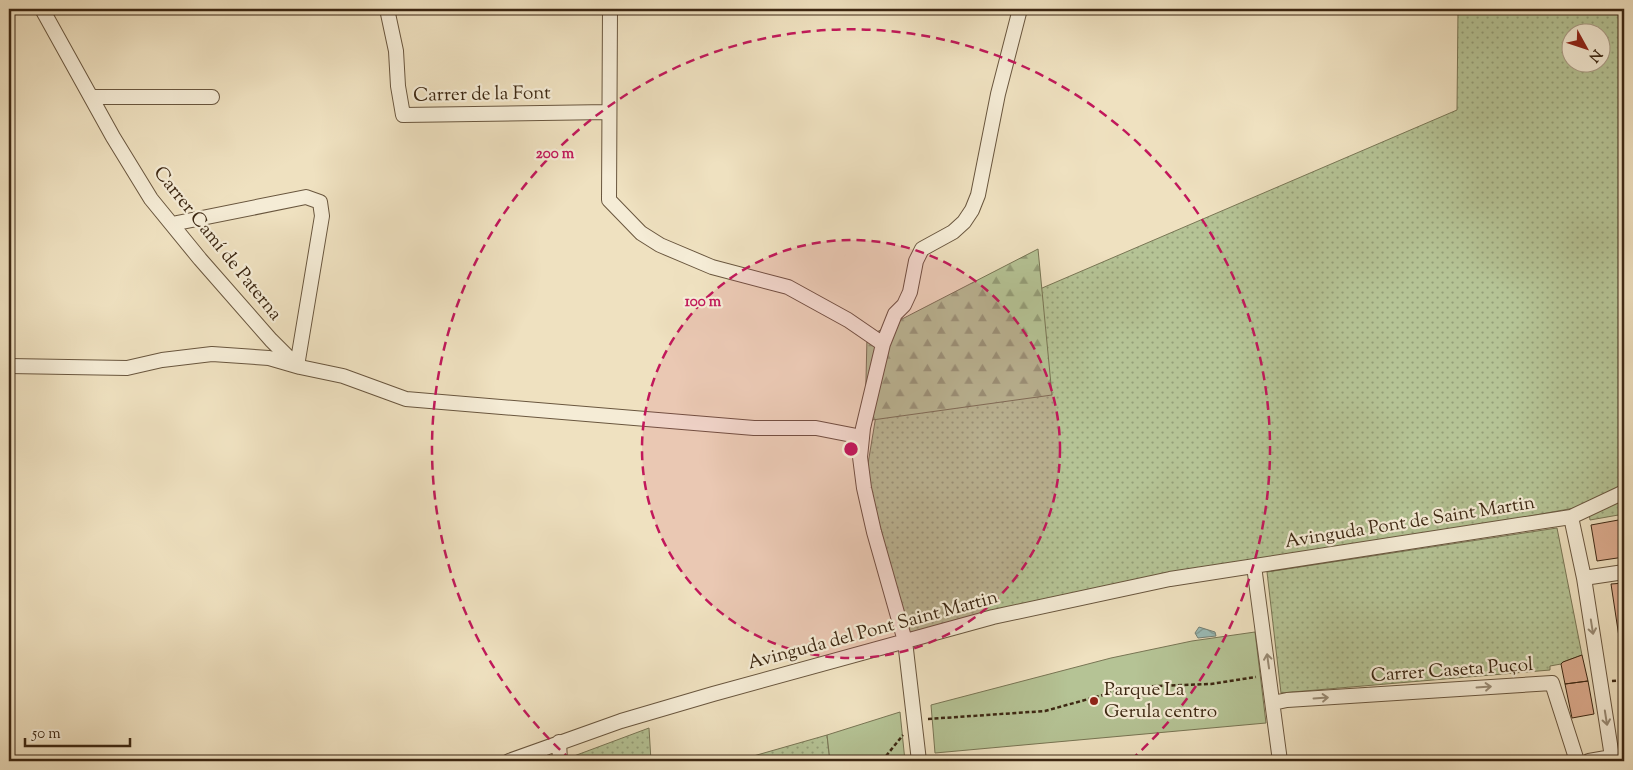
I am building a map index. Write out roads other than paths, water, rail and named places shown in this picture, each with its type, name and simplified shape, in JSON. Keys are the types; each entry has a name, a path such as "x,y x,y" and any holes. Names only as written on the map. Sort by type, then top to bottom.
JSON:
{"street":[{"name":"Carrer Camí de Paterna","path":"42,9 113,137 152,199 265,333 296,366"},
{"name":"Carrer de la Font","path":"387,9 396,51 398,86 403,115 609,112"},
{"path":"610,9 609,200 641,232 660,245 712,267 788,287 848,320 883,344"},
{"path":"919,761 905,641 885,574 864,488 860,456 862,437 883,344 896,314 904,305 910,292 916,261 922,249 953,232 964,222 972,210 978,195 998,94 1020,9"},
{"path":"91,96 212,97"},
{"path":"172,224 306,197 320,202 322,216 296,366"},
{"path":"9,366 127,368 162,360 212,354 268,358 343,376 406,399 754,428 816,428 862,437"},
{"name":"Avinguda Pont de Saint Martin","path":"1254,566 1571,518 1624,492"},
{"path":"1571,518 1584,578 1612,757 1589,761"},
{"path":"1254,566 1280,761"},
{"name":"Avinguda del Pont Saint Martin","path":"509,761 622,721 993,617 1170,579 1254,566"},
{"path":"1584,578 1624,572"},
{"name":"Carrer Caseta Puçol","path":"1273,703 1288,700 1552,683 1577,761"},
{"path":"559,742 560,761"}],"water":[{"path":"1199,627 1215,632 1216,636 1198,638 1195,633"}],"place":[{"name":"Parque La Gerula centro","path":"1094,701"}]}
